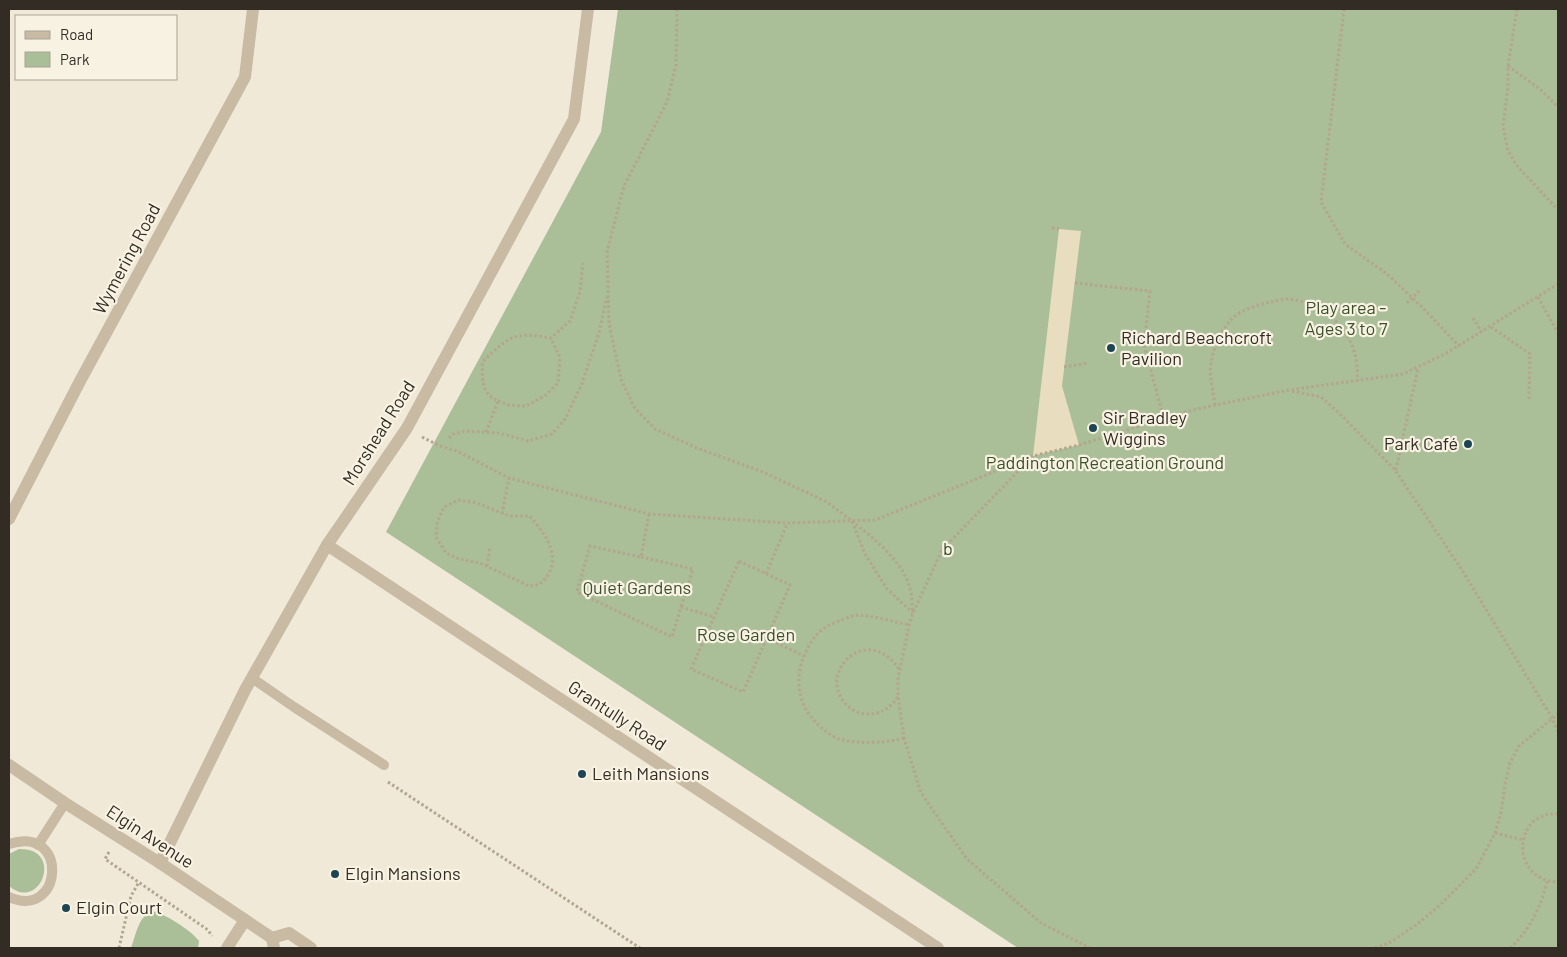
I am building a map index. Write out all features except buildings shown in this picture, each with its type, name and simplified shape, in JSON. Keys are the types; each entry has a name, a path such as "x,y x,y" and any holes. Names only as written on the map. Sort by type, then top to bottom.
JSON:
{"street":[{"name":"Wymering Road","path":"9,519 79,383 245,77 253,9"},
{"name":"Morshead Road","path":"160,863 252,678 327,545 407,428 574,119 588,9"},
{"name":"Grantully Road","path":"327,545 938,948"},
{"name":"Elgin Avenue","path":"9,765 160,863 244,920 273,943 289,933 311,948"},
{"path":"227,948 244,920"}],"lane":[{"path":"252,678 384,764"},
{"path":"38,845 65,803"},
{"path":"9,844 18,841 28,841 38,845 45,851 53,868 49,887 42,894 34,899 25,901 9,897"}],"path":[{"path":"677,9 676,65 667,102 624,186 606,252 610,324 621,379 634,408 656,429 697,448 771,476 827,502 852,521 881,545 903,571 911,591 913,613"},
{"path":"1344,9 1321,202 1345,244 1387,274 1459,346"},
{"path":"1517,9 1508,66 1508,88 1503,126 1508,151 1518,167 1558,210"},
{"path":"1508,66 1540,89 1558,107"},
{"path":"1052,228 1059,229"},
{"path":"551,338 560,358 558,383 546,395 526,406 509,405 491,398 483,386 482,362 505,341 522,334 551,338 570,321 580,292 583,263"},
{"path":"1075,283 1150,291 1144,345 1164,418"},
{"path":"440,446 456,451 508,478 650,514 788,523 875,520 1032,456 1079,445 1164,418 1215,405 1289,390 1403,374 1459,346 1558,284"},
{"path":"1407,302 1419,291"},
{"path":"449,438 458,432 486,432 500,433 528,441 552,434 565,419 581,386 598,333 608,292"},
{"path":"1538,297 1558,333"},
{"path":"1215,405 1211,363 1219,336 1235,316 1256,305 1288,299 1310,304 1332,317 1348,334 1356,356 1357,381"},
{"path":"1473,318 1482,332"},
{"path":"1491,327 1530,354 1529,401"},
{"path":"1121,360 1146,354"},
{"path":"1064,367 1088,363"},
{"path":"1395,470 1418,368"},
{"path":"1289,390 1321,397 1395,470 1462,570 1552,718 1558,732"},
{"path":"486,432 498,401"},
{"path":"1032,456 942,550 913,613 900,671 898,697 904,738 921,792 967,859 1042,923 1090,948"},
{"path":"502,514 508,478"},
{"path":"458,500 477,503 502,514 529,516 549,542 553,560 549,573 538,585 529,586 480,563 460,559 446,553 436,537 437,522 444,507 458,500"},
{"path":"640,557 650,514"},
{"path":"852,521 865,554 887,589 913,613"},
{"path":"766,574 788,523"},
{"path":"590,546 693,569 681,607 672,637 577,592 590,546"},
{"path":"487,566 490,548"},
{"path":"739,561 766,574 790,585 743,692 691,669 739,561"},
{"path":"681,607 714,617"},
{"path":"904,738 875,742 843,740 829,734 816,723 804,707 799,675 810,643 817,633 826,627 856,615 910,625"},
{"path":"767,638 804,656"},
{"path":"898,697 892,706 882,712 872,714 861,713 843,701 838,691 837,680 840,669 846,660 854,653 865,650 876,650 886,654 900,671"},
{"path":"1375,948 1385,947 1432,912 1476,869 1495,833 1501,813 1510,762 1519,746 1558,714"},
{"path":"388,782 640,948"},
{"path":"1558,814 1543,816 1534,822 1527,830 1523,840 1522,851 1530,870 1538,877 1547,881 1558,882"},
{"path":"1495,833 1523,840"},
{"path":"110,850 105,859 208,930 215,942"},
{"path":"1510,948 1527,930 1541,904 1547,881"},
{"path":"118,948 131,896 139,882"}],"green space":[{"name":"Paddington Recreation Ground","path":"618,9 1558,9 1558,948 1018,948 386,532 601,132"},
{"path":"19,849 33,851 41,858 44,867 43,877 38,886 30,891 20,892 9,886 9,854"},
{"path":"151,911 170,918 190,932 199,941 198,948 131,948 140,922"}],"shaded area":[{"path":"1059,229 1081,231 1062,386 1079,445 1033,456"}],"place":[{"name":"Richard Beachcroft Pavilion","path":"1111,348"},
{"name":"Sir Bradley Wiggins","path":"1093,428"},
{"name":"Park Café","path":"1468,444"},
{"name":"Leith Mansions","path":"582,774"},
{"name":"Elgin Mansions","path":"335,874"},
{"name":"Elgin Court","path":"66,908"}],"park label":[{"name":"Play area - Ages 3 to 7","path":"1346,318"},
{"name":"b","path":"948,549"},
{"name":"Quiet Gardens","path":"637,588"},
{"name":"Rose Garden","path":"746,635"}]}
